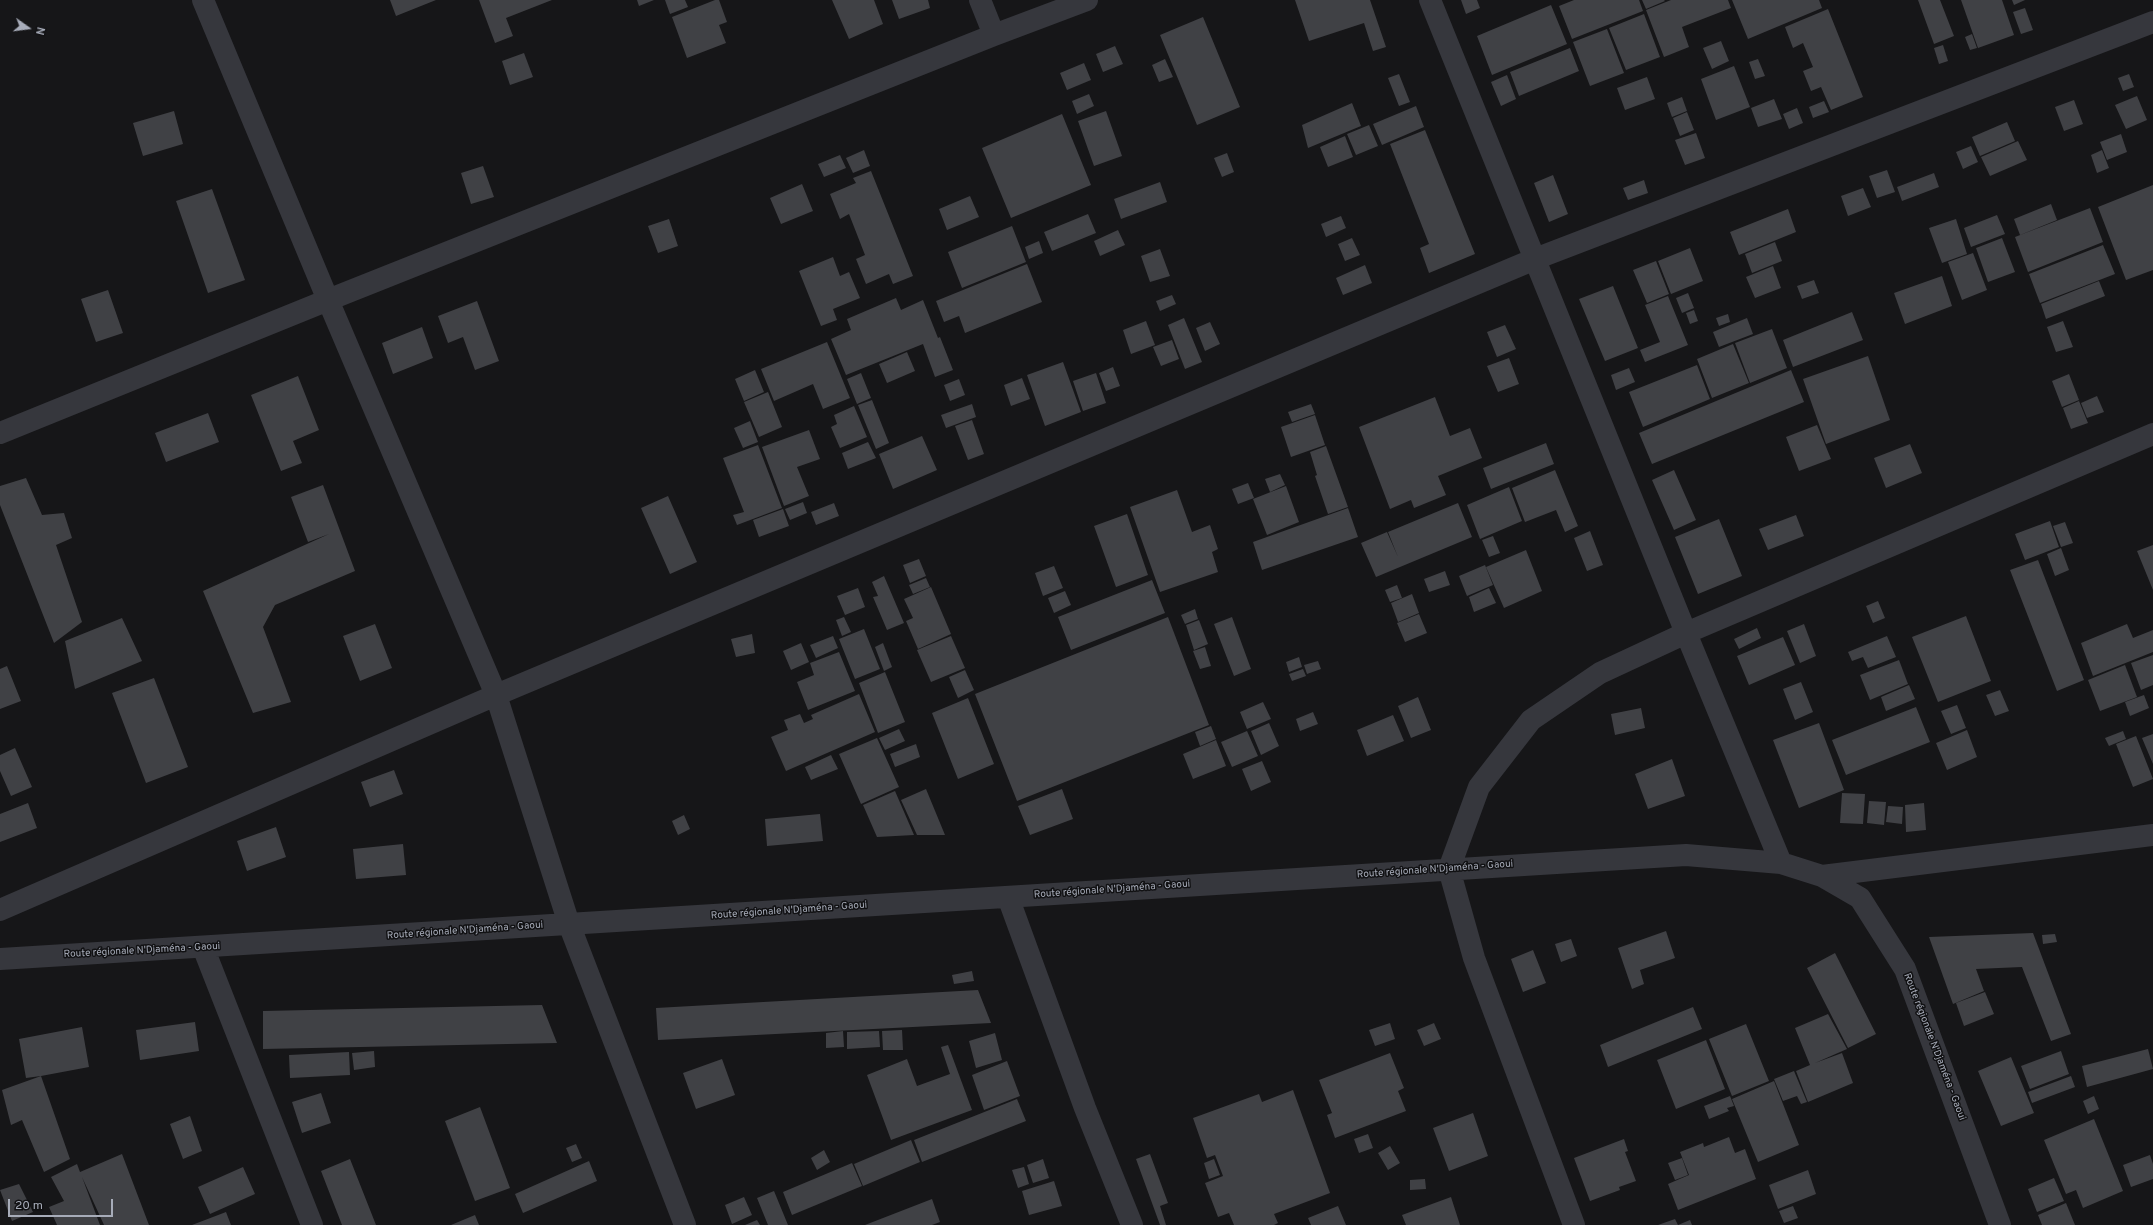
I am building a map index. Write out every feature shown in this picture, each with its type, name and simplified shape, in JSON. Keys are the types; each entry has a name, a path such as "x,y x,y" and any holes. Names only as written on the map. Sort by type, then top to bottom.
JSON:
{"street":[{"path":"203,0 328,300 496,695 569,924 684,1225"},
{"path":"980,0 994,35"},
{"path":"0,433 328,300 994,35 1087,0"},
{"path":"1430,0 1686,634 1781,863"},
{"path":"0,910 496,695 1535,259 2153,22"},
{"path":"1574,1225 1474,958 1449,868 1479,787 1531,720 1600,673 1686,634 2153,434"},
{"path":"1822,876 2153,836"},
{"name":"Route régionale N'Djaména - Gaoui","path":"0,959 1008,897 1449,868 1686,855 1781,863 1822,876 1860,898 1905,969 2000,1225"},
{"path":"1008,897 1085,1108 1132,1225"},
{"path":"202,947 312,1225"}],"building":[{"path":"390,0 436,0 396,16"},
{"path":"479,0 552,0 506,18 513,36 495,43"},
{"path":"637,0 654,0 639,6"},
{"path":"665,0 685,0 688,7 670,14"},
{"path":"715,0 719,0 727,22 719,25 726,43 687,58 672,17"},
{"path":"832,0 874,0 883,24 849,39"},
{"path":"892,0 928,0 930,8 899,19"},
{"path":"1295,0 1370,0 1386,47 1373,51 1364,23 1309,41"},
{"path":"1461,0 1477,0 1480,8 1466,14"},
{"path":"1574,0 1639,0 1643,11 1572,39 1559,6"},
{"path":"1642,0 1664,0 1665,1 1646,9"},
{"path":"1671,0 1728,0 1731,8 1682,27 1689,47 1664,57 1646,10"},
{"path":"1732,0 1819,0 1822,8 1748,39"},
{"path":"1918,0 1940,0 1954,36 1934,44"},
{"path":"1961,0 2002,0 2014,35 1978,48"},
{"path":"2012,0 2025,0 2014,5"},
{"path":"1551,5 1567,44 1492,75 1477,36"},
{"path":"2025,8 2033,30 2021,34 2013,12"},
{"path":"1828,9 1863,97 1831,110 1821,87 1811,91 1803,71 1813,67 1803,43 1793,48 1785,27"},
{"path":"1644,14 1660,57 1626,70 1609,28"},
{"path":"1203,17 1240,107 1197,125 1160,35"},
{"path":"1607,29 1624,73 1590,86 1573,42"},
{"path":"1972,34 1977,48 1970,50 1965,37"},
{"path":"1721,41 1729,61 1712,69 1703,48"},
{"path":"1943,45 1948,61 1939,64 1934,48"},
{"path":"1115,46 1123,64 1103,72 1096,54"},
{"path":"1570,48 1579,71 1519,96 1510,72"},
{"path":"524,53 533,77 510,85 502,61"},
{"path":"1165,59 1173,77 1159,82 1152,65"},
{"path":"1758,59 1765,76 1755,79 1749,62"},
{"path":"1084,63 1091,80 1067,90 1060,73"},
{"path":"1734,66 1750,107 1716,120 1701,79"},
{"path":"1399,74 1410,102 1399,106 1388,78"},
{"path":"2129,74 2134,87 2123,91 2118,78"},
{"path":"1507,75 1516,99 1501,106 1491,82"},
{"path":"1647,77 1655,99 1625,110 1617,88"},
{"path":"1089,94 1094,106 1077,114 1072,101"},
{"path":"2137,96 2147,120 2126,129 2115,105"},
{"path":"1682,97 1687,111 1672,117 1667,103"},
{"path":"1774,99 1782,119 1758,127 1751,108"},
{"path":"2074,100 2083,124 2064,131 2055,107"},
{"path":"1824,101 1829,112 1813,118 1809,107"},
{"path":"1352,103 1361,126 1308,148 1302,125"},
{"path":"1416,106 1424,127 1382,145 1373,124"},
{"path":"1797,108 1803,123 1789,129 1783,114"},
{"path":"174,111 183,144 143,156 133,123"},
{"path":"1106,111 1122,156 1094,166 1078,121"},
{"path":"1687,112 1694,130 1680,136 1673,118"},
{"path":"1062,114 1091,185 1011,218 982,148"},
{"path":"2007,122 2015,141 1980,156 1972,137"},
{"path":"1369,125 1378,146 1356,155 1347,134"},
{"path":"1425,130 1475,254 1429,273 1420,248 1429,244 1390,144"},
{"path":"1696,133 1705,158 1685,165 1675,140"},
{"path":"2121,134 2127,152 2107,160 2100,142"},
{"path":"1345,136 1353,157 1328,167 1320,147"},
{"path":"2018,141 2027,160 1990,176 1981,157"},
{"path":"1971,146 1978,162 1963,169 1956,152"},
{"path":"864,150 870,166 853,173 846,158"},
{"path":"2102,150 2109,168 2097,173 2091,155"},
{"path":"1227,153 1234,172 1222,177 1214,158"},
{"path":"840,155 846,168 824,177 818,164"},
{"path":"483,166 494,197 471,204 461,173"},
{"path":"1887,170 1895,192 1877,198 1869,176"},
{"path":"871,171 913,276 893,284 889,274 866,284 856,259 865,255 849,214 840,219 830,194 856,183 853,178"},
{"path":"1934,173 1939,187 1902,201 1897,187"},
{"path":"1553,175 1568,214 1549,222 1534,183"},
{"path":"1644,180 1648,193 1628,200 1623,188"},
{"path":"1160,182 1167,202 1121,219 1114,199"},
{"path":"802,184 813,211 781,224 770,198"},
{"path":"2153,185 2153,270 2126,280 2098,207"},
{"path":"1863,188 1871,207 1848,216 1841,196"},
{"path":"212,189 245,280 208,293 176,201"},
{"path":"970,196 979,217 947,230 939,209"},
{"path":"2051,204 2057,220 2020,235 2014,219"},
{"path":"2090,208 2103,242 2028,272 2015,237"},
{"path":"1788,209 1796,232 1739,255 1730,232"},
{"path":"1088,214 1096,233 1052,251 1044,232"},
{"path":"1997,215 2005,234 1971,247 1964,228"},
{"path":"1341,216 1346,228 1326,237 1321,224"},
{"path":"669,219 678,246 658,253 648,226"},
{"path":"1956,219 1967,254 1942,263 1929,228"},
{"path":"1012,226 1026,262 962,288 948,252"},
{"path":"1118,230 1125,245 1100,256 1094,241"},
{"path":"1352,238 1360,255 1345,261 1338,244"},
{"path":"2002,238 2015,272 1988,282 1976,248"},
{"path":"1039,241 1043,253 1029,259 1025,247"},
{"path":"1775,242 1782,261 1752,273 1745,254"},
{"path":"2103,245 2115,274 2040,303 2029,274"},
{"path":"1690,248 1703,281 1671,294 1658,261"},
{"path":"1160,249 1170,276 1150,282 1141,256"},
{"path":"1973,253 1987,290 1962,300 1948,262"},
{"path":"833,257 840,276 849,272 860,298 833,309 837,320 821,326 799,271"},
{"path":"1656,261 1669,294 1647,303 1633,270"},
{"path":"1027,264 1042,302 965,333 959,316 944,322 936,301"},
{"path":"1365,265 1372,283 1343,295 1336,278"},
{"path":"1773,266 1781,288 1755,298 1746,277"},
{"path":"1942,276 1952,306 1905,324 1894,293"},
{"path":"1814,280 1819,293 1802,299 1797,286"},
{"path":"2099,281 2105,296 2046,319 2041,304"},
{"path":"1613,286 1638,348 1605,361 1579,299"},
{"path":"108,290 123,333 96,342 81,299"},
{"path":"1688,293 1694,308 1682,313 1676,298"},
{"path":"1172,295 1176,304 1160,311 1156,301"},
{"path":"1668,296 1688,345 1645,362 1640,350 1660,342 1645,305"},
{"path":"896,298 901,310 923,300 953,370 935,377 923,344 846,375 831,339 851,330 847,319"},
{"path":"477,301 499,361 475,370 463,337 448,343 438,316"},
{"path":"1694,310 1698,321 1690,324 1686,313"},
{"path":"1852,312 1863,340 1793,367 1783,340"},
{"path":"1728,314 1730,322 1719,326 1716,318"},
{"path":"1184,318 1202,362 1185,369 1168,325"},
{"path":"1747,318 1753,334 1719,347 1713,332"},
{"path":"1146,321 1155,345 1131,354 1123,330"},
{"path":"2063,321 2073,347 2056,352 2047,327"},
{"path":"1210,322 1220,344 1205,351 1196,328"},
{"path":"1505,325 1516,349 1497,357 1487,332"},
{"path":"422,327 433,358 393,374 382,343"},
{"path":"1772,329 1787,368 1750,383 1735,343"},
{"path":"1172,340 1179,359 1161,366 1153,347"},
{"path":"827,342 850,398 823,409 813,384 774,401 761,369"},
{"path":"1733,344 1749,383 1712,398 1697,359"},
{"path":"907,352 915,371 887,383 879,364"},
{"path":"1868,356 1890,420 1826,444 1803,379"},
{"path":"1509,358 1519,384 1498,392 1487,366"},
{"path":"1063,362 1081,412 1045,426 1027,375"},
{"path":"1697,365 1710,399 1643,427 1629,392"},
{"path":"1113,367 1120,386 1106,391 1099,373"},
{"path":"1629,368 1635,382 1616,390 1611,375"},
{"path":"755,370 764,392 744,401 735,379"},
{"path":"1791,370 1804,402 1652,464 1639,433"},
{"path":"861,373 871,398 857,404 847,379"},
{"path":"1096,373 1106,403 1083,411 1073,381"},
{"path":"2069,374 2079,400 2062,407 2052,381"},
{"path":"298,376 319,430 293,441 302,463 281,471 251,395"},
{"path":"1022,378 1030,399 1011,406 1004,385"},
{"path":"959,379 965,395 950,401 944,385"},
{"path":"768,392 782,427 759,437 744,402"},
{"path":"2097,396 2104,412 2087,418 2081,403"},
{"path":"1435,397 1450,436 1470,428 1482,458 1438,476 1446,495 1414,508 1411,500 1390,509 1359,427"},
{"path":"872,400 889,443 876,449 858,405"},
{"path":"2079,401 2088,423 2071,429 2063,408"},
{"path":"972,404 976,417 946,428 941,415"},
{"path":"1311,404 1315,414 1292,422 1288,412"},
{"path":"854,406 867,437 840,448 831,427 837,424 834,415"},
{"path":"208,413 219,442 166,462 155,433"},
{"path":"1315,415 1325,445 1291,457 1281,427"},
{"path":"972,420 984,454 968,460 955,426"},
{"path":"750,421 758,442 743,448 734,428"},
{"path":"1817,425 1831,459 1799,471 1786,437"},
{"path":"809,430 820,459 797,467 809,496 784,506 762,447"},
{"path":"922,436 937,470 893,489 879,454"},
{"path":"868,442 876,458 848,469 842,453"},
{"path":"1546,443 1554,464 1491,489 1483,468"},
{"path":"1910,444 1922,473 1886,488 1874,458"},
{"path":"758,445 782,508 737,525 733,515 744,512 723,458"},
{"path":"1326,446 1348,507 1328,514 1315,476 1317,475 1310,452"},
{"path":"1555,470 1578,526 1565,532 1556,510 1525,522 1512,488"},
{"path":"1674,470 1696,520 1674,530 1652,480"},
{"path":"1280,474 1285,485 1270,492 1265,479"},
{"path":"26,478 42,515 64,513 72,538 56,545 82,622 54,643 0,505 0,486"},
{"path":"1248,483 1254,498 1238,504 1232,489"},
{"path":"323,485 355,571 275,605 263,627 291,702 253,713 203,591 329,534 308,542 291,497"},
{"path":"1286,486 1299,522 1267,535 1253,499"},
{"path":"1509,487 1522,521 1480,539 1467,505"},
{"path":"1177,490 1192,532 1210,525 1218,549 1212,552 1218,572 1160,592 1130,507"},
{"path":"668,496 697,562 670,574 641,508"},
{"path":"803,502 807,513 790,520 785,509"},
{"path":"834,503 839,516 816,525 811,512"},
{"path":"1458,503 1472,537 1376,577 1361,543 1387,532 1398,557 1388,532"},
{"path":"1348,508 1358,537 1262,570 1253,542"},
{"path":"783,509 789,526 759,537 753,520"},
{"path":"1127,514 1148,575 1116,587 1094,526"},
{"path":"1796,515 1804,536 1768,550 1759,529"},
{"path":"1719,519 1742,576 1698,594 1675,537"},
{"path":"2050,521 2059,547 2025,560 2015,534"},
{"path":"2065,522 2073,543 2061,547 2053,526"},
{"path":"1590,531 1603,565 1587,571 1574,538"},
{"path":"1493,536 1500,553 1489,557 1482,540"},
{"path":"2153,545 2153,590 2137,551"},
{"path":"2061,548 2069,570 2055,576 2047,554"},
{"path":"1526,550 1542,591 1504,608 1486,567"},
{"path":"919,559 926,576 910,583 903,565"},
{"path":"2038,560 2084,680 2057,691 2010,570"},
{"path":"1485,565 1493,585 1467,596 1459,576"},
{"path":"1054,566 1063,588 1043,596 1035,573"},
{"path":"1445,571 1450,585 1429,592 1424,579"},
{"path":"884,576 904,623 887,630 873,597 878,596 872,582"},
{"path":"926,578 930,587 913,594 909,585"},
{"path":"1152,580 1165,613 1071,650 1058,617"},
{"path":"1397,585 1402,598 1390,602 1385,590"},
{"path":"931,587 951,634 918,649 906,621 913,618 904,599"},
{"path":"858,588 865,607 845,615 837,596"},
{"path":"1489,588 1496,603 1474,612 1469,597"},
{"path":"1065,591 1071,605 1054,613 1048,598"},
{"path":"1412,594 1419,613 1398,622 1391,603"},
{"path":"1878,601 1885,618 1873,623 1866,606"},
{"path":"1195,609 1198,619 1185,624 1181,615"},
{"path":"1419,614 1427,633 1405,642 1397,623"},
{"path":"1966,616 1991,681 1938,702 1912,637"},
{"path":"844,617 851,632 842,636 836,620"},
{"path":"1168,617 1209,725 1017,801 975,694"},
{"path":"1232,617 1251,669 1234,676 1214,624"},
{"path":"122,618 142,661 75,689 65,641"},
{"path":"1199,620 1208,644 1194,650 1186,625"},
{"path":"375,624 392,668 360,681 343,636"},
{"path":"1804,624 1816,656 1800,663 1787,631"},
{"path":"2127,624 2133,638 2153,630 2153,652 2093,676 2081,643"},
{"path":"1757,628 1761,638 1739,649 1734,639"},
{"path":"864,629 880,669 855,679 839,639"},
{"path":"752,634 755,653 736,657 731,639"},
{"path":"833,636 838,648 816,658 810,645"},
{"path":"951,636 965,668 931,682 917,650"},
{"path":"1887,636 1896,657 1868,668 1863,657 1852,661 1848,652"},
{"path":"1783,637 1795,665 1749,685 1737,656"},
{"path":"801,643 809,662 791,670 783,651"},
{"path":"883,643 892,667 884,671 875,647"},
{"path":"1205,647 1211,666 1200,669 1193,651"},
{"path":"839,652 855,691 808,710 797,682 814,675 810,663"},
{"path":"2153,655 2153,685 2141,690 2131,663"},
{"path":"1299,657 1302,667 1289,672 1286,662"},
{"path":"1899,660 1908,684 1870,700 1860,675"},
{"path":"1318,661 1321,669 1307,674 1304,665"},
{"path":"2125,665 2137,697 2100,711 2088,680"},
{"path":"7,666 21,701 0,709 0,669"},
{"path":"1303,669 1306,676 1292,681 1289,674"},
{"path":"965,670 974,690 958,698 949,677"},
{"path":"885,672 905,722 878,733 859,683"},
{"path":"154,678 188,767 146,783 112,693"},
{"path":"1801,682 1813,712 1795,720 1783,689"},
{"path":"1909,685 1915,699 1886,711 1881,697"},
{"path":"2000,690 2009,711 1995,716 1986,695"},
{"path":"859,694 875,732 786,771 771,737 788,730 784,720 800,714 804,723 813,719 811,715"},
{"path":"2144,695 2149,708 2130,716 2125,702"},
{"path":"1418,697 1431,730 1411,738 1398,706"},
{"path":"968,698 994,764 958,779 932,713"},
{"path":"1263,702 1271,719 1247,729 1240,712"},
{"path":"1957,705 1966,728 1951,734 1941,711"},
{"path":"1916,707 1930,742 1846,775 1832,740"},
{"path":"1641,708 1645,728 1615,735 1611,714"},
{"path":"1313,712 1318,724 1300,731 1296,719"},
{"path":"1393,715 1404,741 1367,756 1357,730"},
{"path":"1269,723 1279,746 1261,755 1251,731"},
{"path":"1819,723 1844,790 1799,808 1773,740"},
{"path":"1211,726 1216,739 1200,746 1195,732"},
{"path":"899,729 905,741 885,750 879,738"},
{"path":"1967,730 1977,757 1947,770 1936,743"},
{"path":"1247,731 1258,756 1232,767 1221,742"},
{"path":"2123,731 2126,739 2109,746 2105,738"},
{"path":"2153,734 2153,764 2142,738"},
{"path":"2136,736 2153,779 2133,787 2116,744"},
{"path":"877,738 899,787 861,804 839,754"},
{"path":"1216,740 1226,766 1193,779 1183,754"},
{"path":"916,744 920,757 895,767 890,754"},
{"path":"15,748 32,787 11,796 0,771 0,755"},
{"path":"831,755 838,769 811,780 805,767"},
{"path":"1672,759 1685,796 1648,809 1635,774"},
{"path":"1262,761 1271,782 1251,791 1242,769"},
{"path":"394,770 403,794 370,807 361,782"},
{"path":"926,789 945,835 917,835 901,800"},
{"path":"1062,789 1073,819 1030,835 1018,806"},
{"path":"895,791 914,835 877,837 863,805"},
{"path":"1842,793 1865,794 1863,824 1840,823"},
{"path":"1869,801 1886,802 1884,825 1867,823"},
{"path":"28,803 37,828 0,842 0,814"},
{"path":"1924,803 1926,830 1906,832 1905,805"},
{"path":"1888,806 1903,807 1902,824 1886,822"},
{"path":"820,814 823,841 767,846 765,819"},
{"path":"684,815 690,829 678,835 672,821"},
{"path":"276,827 286,857 247,871 237,841"},
{"path":"403,844 406,875 356,879 353,849"},
{"path":"1666,931 1675,958 1640,970 1644,984 1632,989 1618,948"},
{"path":"2033,933 2071,1034 2051,1041 2022,967 1976,969 1984,991 1953,1004 1929,937"},
{"path":"2055,934 2057,942 2043,944 2042,935"},
{"path":"1571,939 1577,956 1561,962 1555,944"},
{"path":"1533,950 1546,983 1523,992 1511,959"},
{"path":"1835,953 1876,1034 1848,1048 1807,968"},
{"path":"972,971 974,981 954,984 952,975"},
{"path":"978,990 991,1023 658,1040 656,1008"},
{"path":"1985,992 1994,1014 1964,1026 1956,1003"},
{"path":"542,1005 557,1043 263,1049 263,1011"},
{"path":"1693,1007 1702,1029 1608,1067 1600,1045"},
{"path":"1828,1014 1847,1049 1815,1063 1842,1053 1853,1083 1808,1102 1796,1071 1810,1065 1795,1028"},
{"path":"195,1022 199,1051 140,1060 136,1030"},
{"path":"1390,1023 1395,1039 1375,1046 1369,1030"},
{"path":"1434,1023 1441,1039 1424,1046 1417,1030"},
{"path":"1746,1024 1769,1081 1732,1096 1709,1039"},
{"path":"82,1027 89,1067 26,1078 19,1039"},
{"path":"902,1030 903,1050 883,1050 882,1031"},
{"path":"843,1031 844,1047 826,1048 826,1033"},
{"path":"879,1031 880,1047 847,1049 847,1032"},
{"path":"995,1033 1002,1060 976,1068 969,1041"},
{"path":"1706,1040 1725,1089 1676,1109 1657,1060"},
{"path":"948,1045 972,1110 891,1140 867,1075 907,1059 917,1086 950,1074 941,1047"},
{"path":"2148,1049 2153,1069 2087,1087 2082,1066"},
{"path":"374,1051 375,1067 354,1070 352,1053"},
{"path":"2061,1051 2069,1074 2030,1089 2021,1066"},
{"path":"349,1052 350,1075 290,1078 289,1055"},
{"path":"1390,1053 1404,1088 1398,1091 1406,1111 1335,1138 1327,1115 1332,1113 1319,1080"},
{"path":"2011,1057 2034,1113 2001,1126 1978,1071"},
{"path":"722,1059 735,1095 696,1109 683,1073"},
{"path":"1007,1061 1020,1096 984,1110 972,1075"},
{"path":"1794,1071 1807,1102 1801,1104 1797,1096 1783,1101 1774,1079"},
{"path":"41,1076 70,1159 44,1172 22,1120 11,1125 2,1090"},
{"path":"2071,1076 2075,1087 2032,1103 2028,1092"},
{"path":"1774,1081 1799,1145 1758,1162 1732,1099"},
{"path":"1293,1090 1330,1193 1274,1214 1278,1223 1274,1225 1234,1225 1229,1213 1218,1217 1205,1183 1223,1176 1215,1155 1207,1158 1193,1118 1259,1094 1262,1102"},
{"path":"321,1093 331,1123 302,1133 292,1102"},
{"path":"1730,1096 1734,1106 1727,1108 1729,1111 1709,1119 1704,1106"},
{"path":"2094,1096 2099,1109 2088,1114 2083,1101"},
{"path":"1017,1099 1026,1121 922,1162 914,1140"},
{"path":"480,1107 510,1188 475,1201 445,1121"},
{"path":"1473,1113 1488,1156 1449,1171 1433,1128"},
{"path":"190,1116 202,1151 183,1159 170,1124"},
{"path":"2094,1119 2123,1191 2083,1208 2076,1190 2066,1194 2044,1140"},
{"path":"1368,1134 1373,1148 1359,1153 1354,1139"},
{"path":"1729,1137 1735,1153 1745,1149 1756,1179 1678,1210 1668,1184 1689,1175 1680,1152 1703,1143 1704,1147"},
{"path":"1624,1139 1628,1151 1625,1152 1636,1181 1619,1187 1620,1190 1590,1201 1574,1158"},
{"path":"911,1140 920,1162 863,1186 854,1164"},
{"path":"576,1144 582,1158 572,1162 566,1148"},
{"path":"1390,1146 1400,1163 1388,1170 1378,1153"},
{"path":"824,1150 830,1162 817,1170 811,1158"},
{"path":"122,1154 149,1225 104,1225 82,1177 100,1225 57,1225 49,1207 64,1201 51,1177 77,1164 80,1172"},
{"path":"1150,1154 1168,1203 1160,1206 1166,1225 1160,1225 1136,1159"},
{"path":"2150,1155 2153,1164 2153,1179 2131,1187 2123,1165"},
{"path":"1682,1158 1688,1175 1675,1180 1668,1163"},
{"path":"350,1159 376,1225 342,1225 321,1171"},
{"path":"1043,1159 1049,1178 1033,1183 1027,1165"},
{"path":"1214,1159 1220,1175 1209,1179 1204,1163"},
{"path":"589,1161 597,1181 523,1213 515,1194"},
{"path":"852,1163 862,1186 792,1215 783,1192"},
{"path":"243,1167 255,1194 210,1214 198,1187"},
{"path":"1024,1167 1029,1184 1018,1188 1012,1170"},
{"path":"1808,1170 1816,1194 1778,1209 1769,1185"},
{"path":"2054,1178 2064,1201 2037,1212 2028,1189"},
{"path":"1425,1179 1426,1189 1410,1190 1410,1180"},
{"path":"1054,1181 1062,1206 1029,1215 1022,1191"},
{"path":"19,1184 33,1212 12,1221 0,1190"},
{"path":"774,1191 788,1225 768,1225 757,1198"},
{"path":"744,1197 752,1215 732,1224 725,1205"},
{"path":"1451,1197 1460,1225 1406,1225 1402,1215"},
{"path":"932,1199 940,1222 932,1225 865,1225"},
{"path":"2066,1203 2075,1225 2042,1225 2038,1215"},
{"path":"1338,1206 1346,1225 1311,1225 1308,1218"},
{"path":"1793,1206 1798,1218 1784,1223 1779,1211"},
{"path":"226,1212 231,1225 192,1225"},
{"path":"475,1215 479,1225 451,1225"},
{"path":"1675,1219 1678,1225 1658,1225"},
{"path":"757,1220 760,1225 745,1225"},
{"path":"1690,1220 1692,1225 1678,1225"}]}
